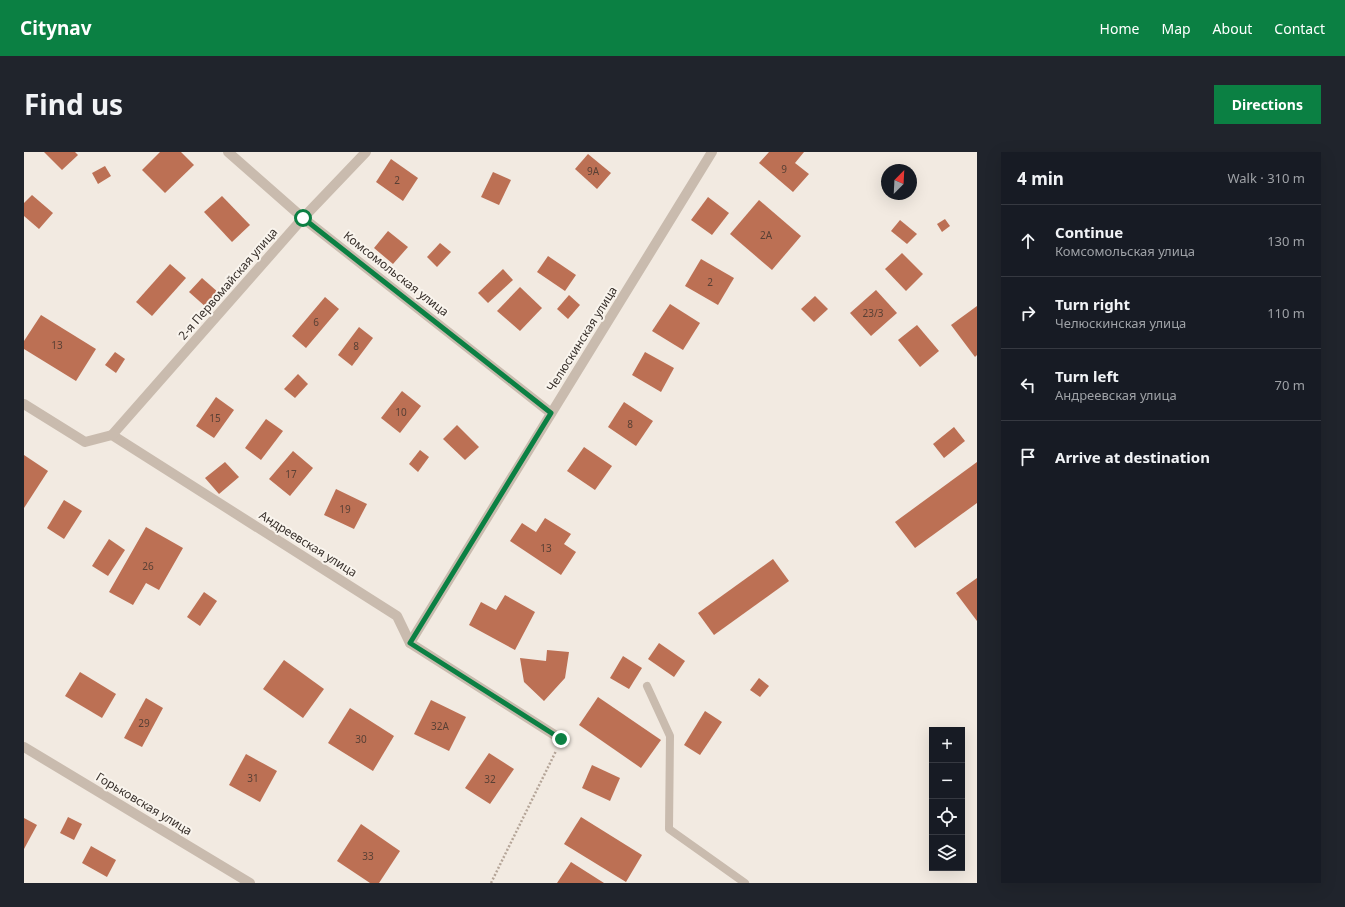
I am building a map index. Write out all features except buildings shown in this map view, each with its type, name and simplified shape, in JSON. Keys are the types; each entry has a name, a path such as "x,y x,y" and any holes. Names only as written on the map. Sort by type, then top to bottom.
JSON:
{"street":[{"name":"Комсомольская улица","path":"228,152 303,218 551,413"},
{"name":"2-я Первомайская улица","path":"112,435 303,218 366,152"},
{"name":"Челюскинская улица","path":"410,643 712,152"},
{"path":"24,404 85,442 112,435"},
{"name":"Андреевская улица","path":"112,435 397,616 410,643"},
{"path":"410,643 561,739"},
{"name":"Горьковская улица","path":"24,747 250,883"}],"lane":[{"path":"648,686 670,736 669,829 745,883"}],"path":[{"path":"491,883 561,739"}],"route":[{"path":"303,218 551,413 410,643 561,739"}]}
